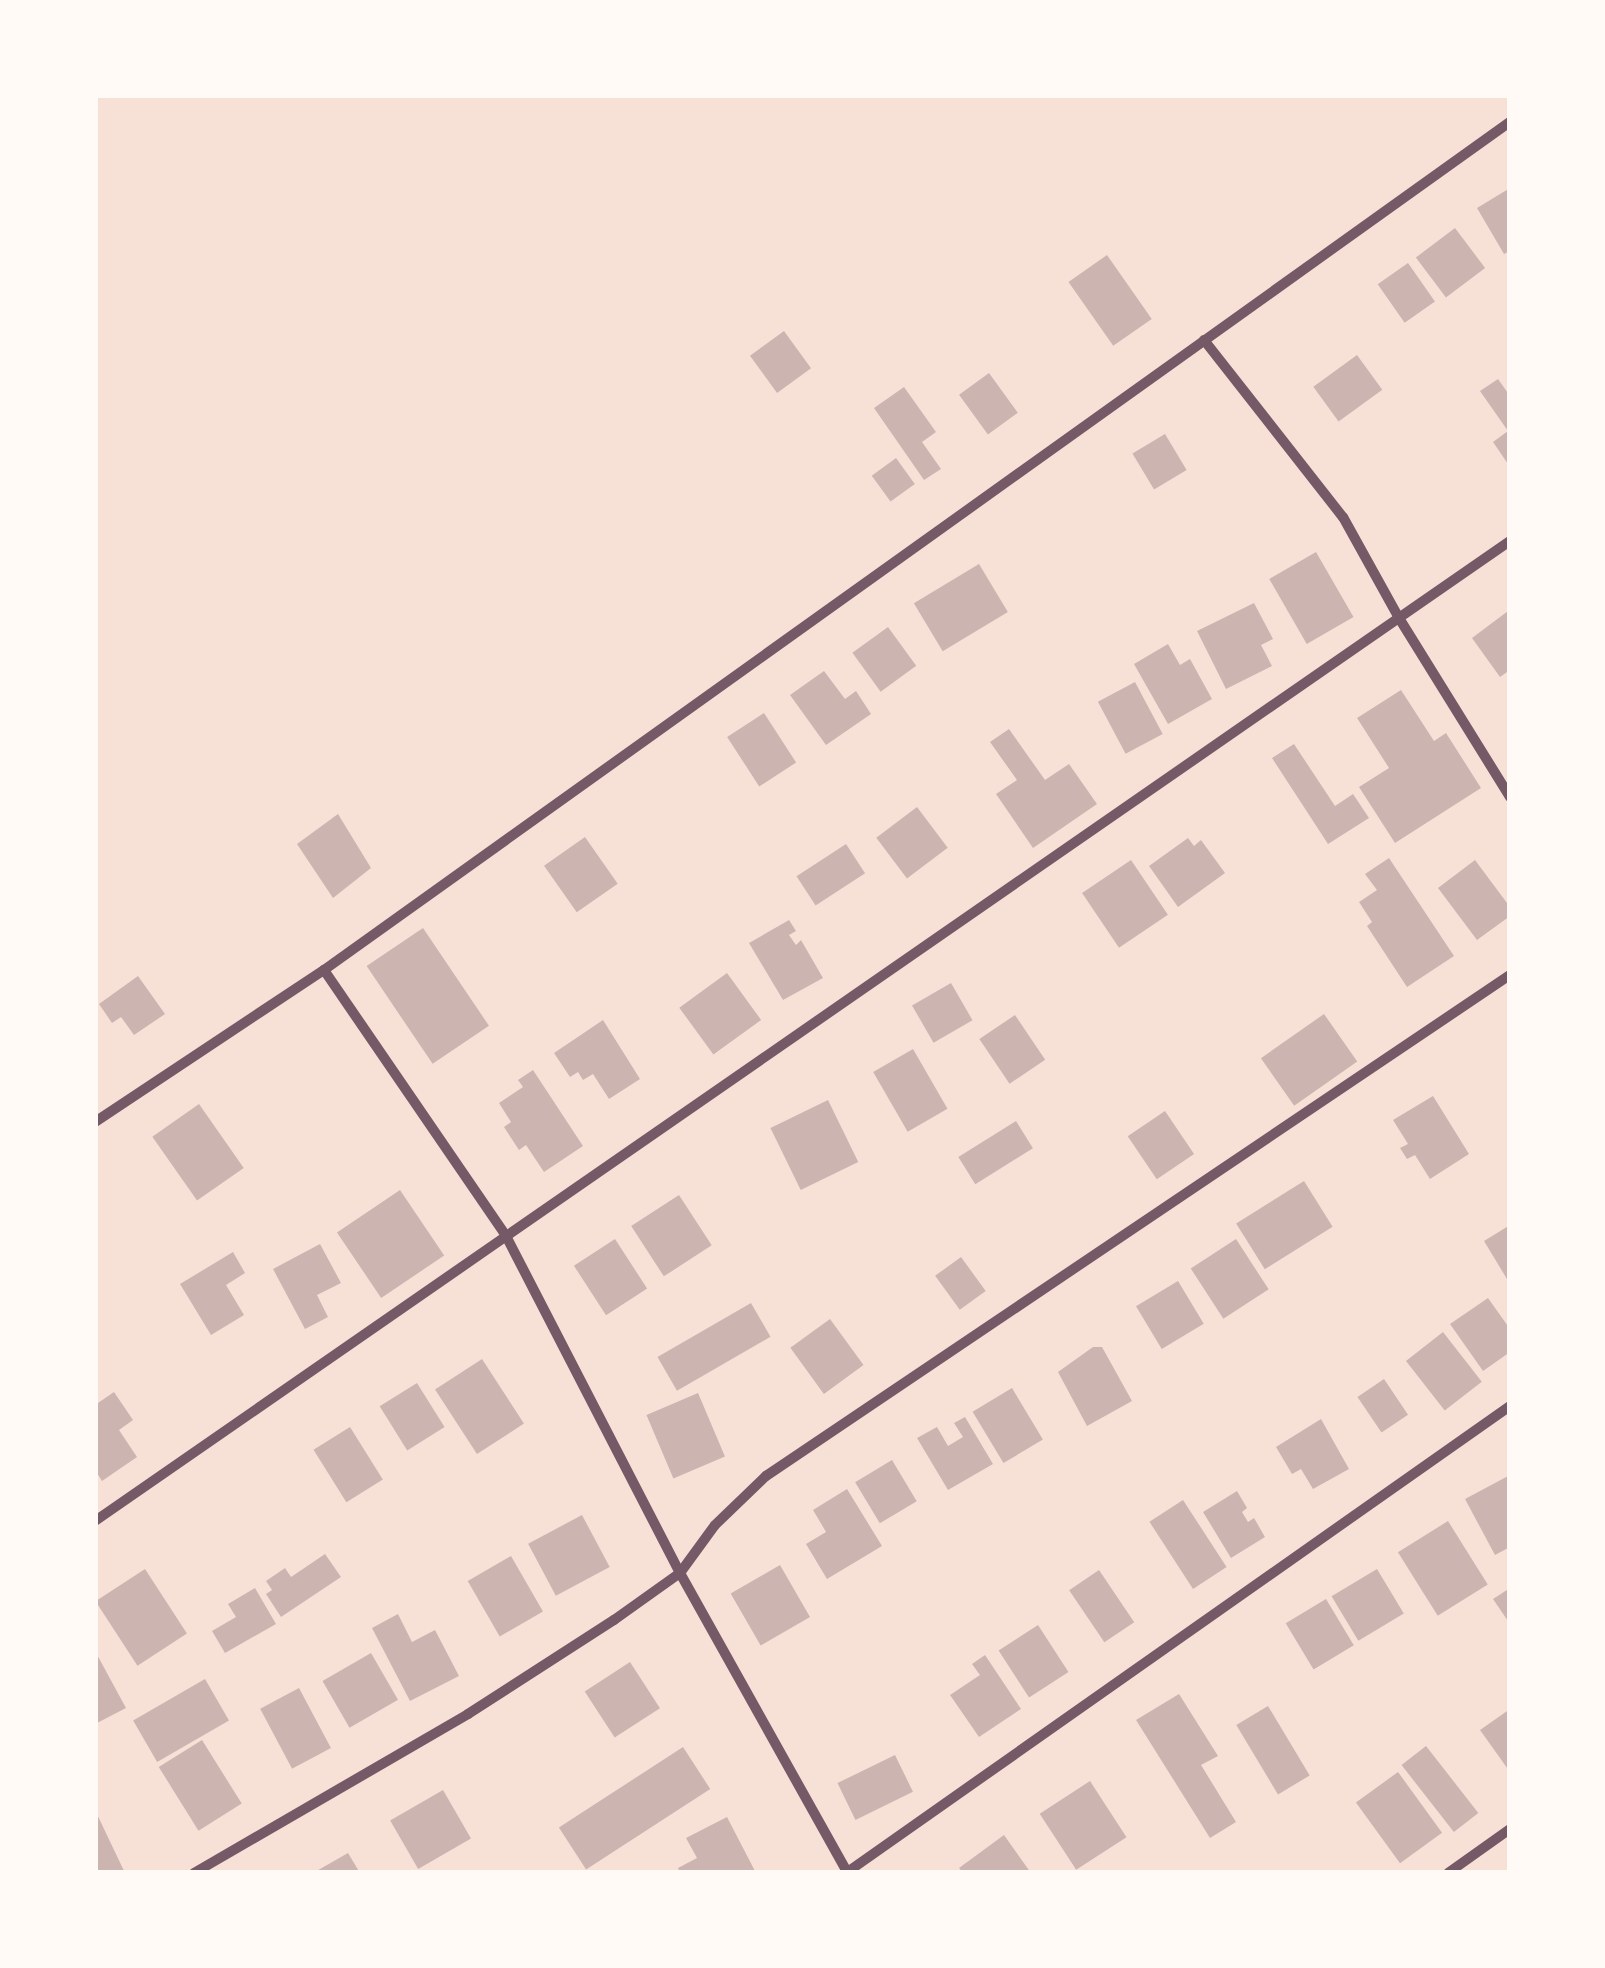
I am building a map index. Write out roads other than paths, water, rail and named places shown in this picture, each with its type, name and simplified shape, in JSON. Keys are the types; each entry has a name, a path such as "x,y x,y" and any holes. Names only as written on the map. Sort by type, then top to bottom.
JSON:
{"street":[{"path":"95,1122 324,970 1510,122"},
{"path":"1204,340 1343,516 1399,618 1510,797"},
{"path":"95,1521 1510,541"},
{"path":"324,970 505,1234 680,1574 848,1873 1510,1406"},
{"path":"194,1873 468,1714 680,1574 715,1525 766,1476 1510,975"},
{"path":"1448,1873 1510,1829"}]}
